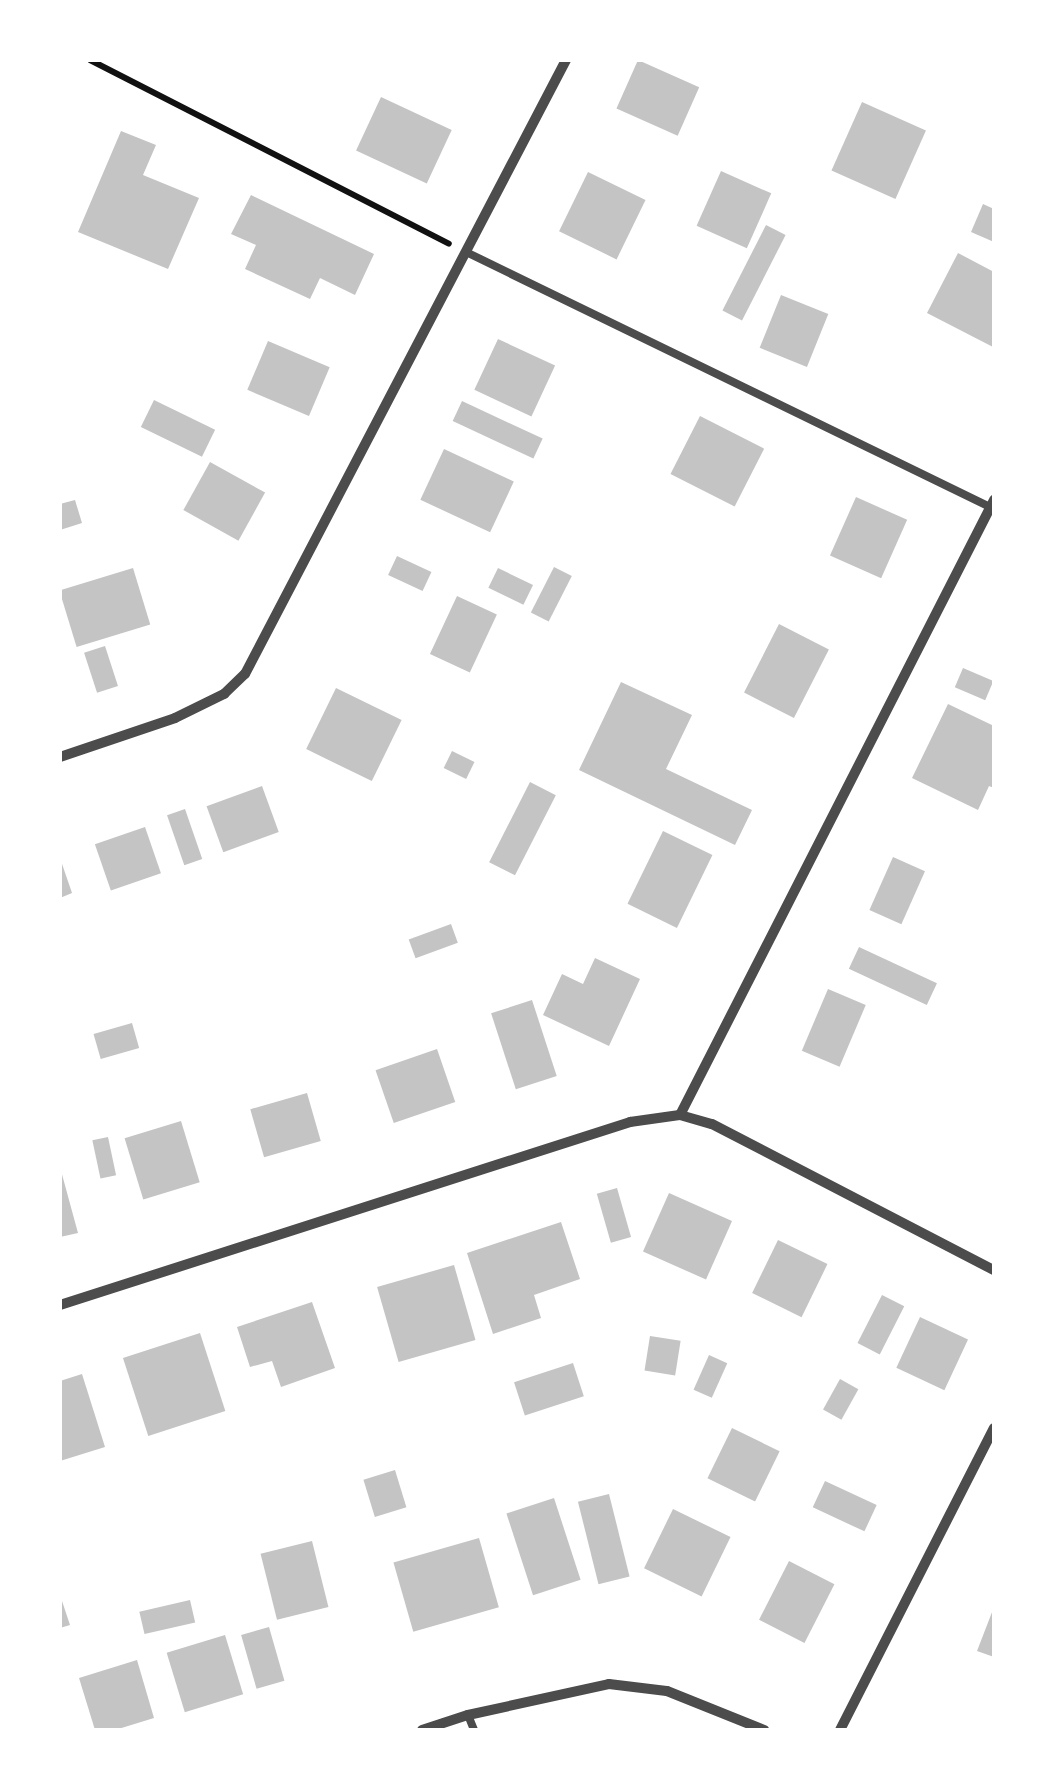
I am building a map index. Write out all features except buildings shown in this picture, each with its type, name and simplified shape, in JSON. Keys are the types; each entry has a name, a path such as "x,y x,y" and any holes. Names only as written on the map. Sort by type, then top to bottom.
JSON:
{"street":[{"path":"60,757 174,718 224,694 245,674 566,60"},
{"path":"680,1115 992,503"},
{"path":"60,1305 630,1122 680,1115 712,1124 994,1270"},
{"path":"840,1730 994,1428"},
{"path":"422,1730 468,1714 609,1684 667,1691 764,1730"}],"lane":[{"path":"466,252 992,503"},
{"path":"468,1714 474,1730"}],"path":[{"path":"90,60 466,252"}]}
